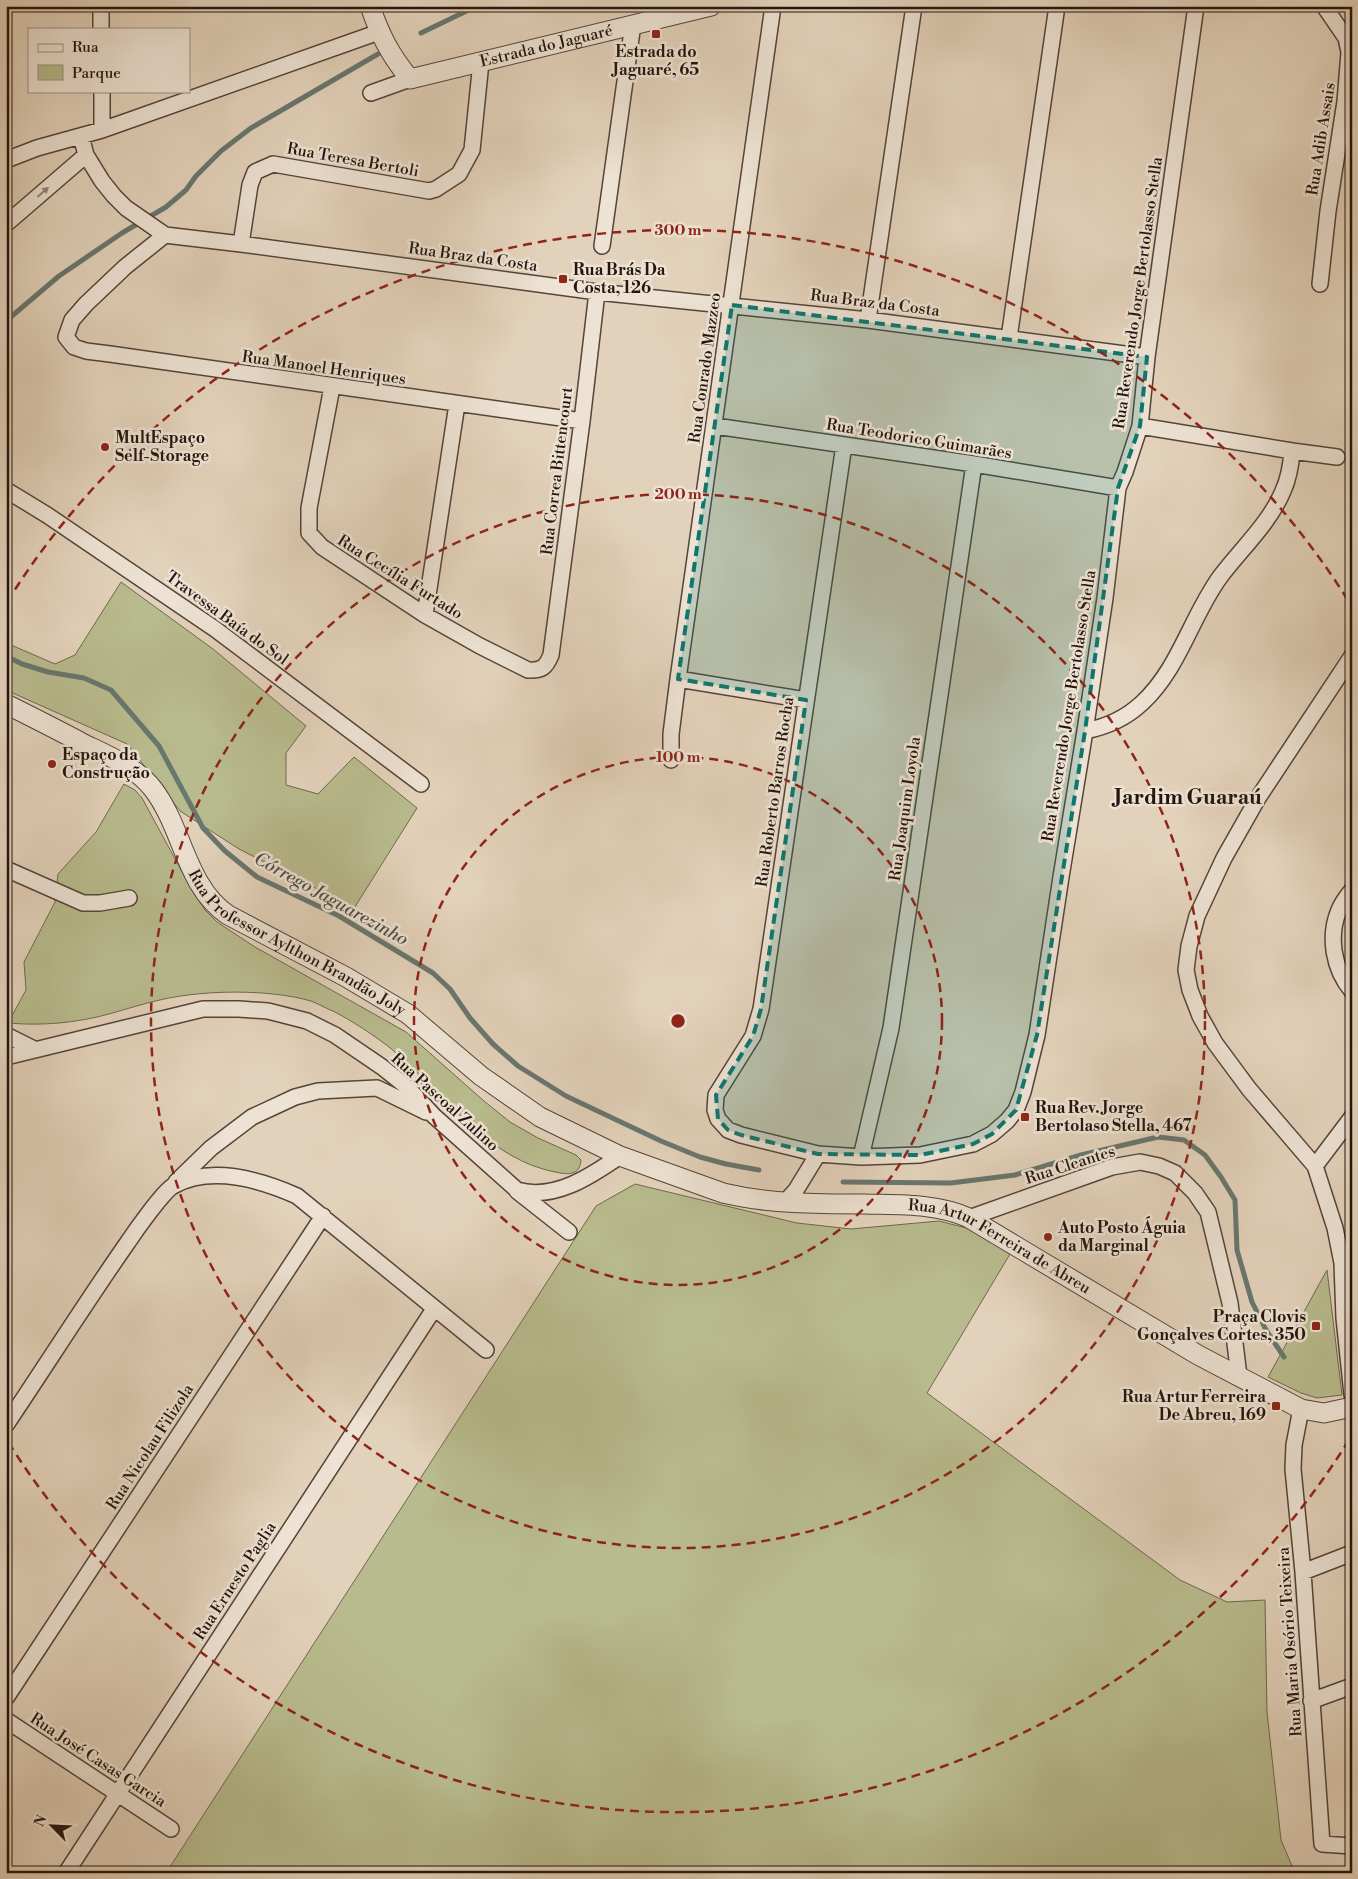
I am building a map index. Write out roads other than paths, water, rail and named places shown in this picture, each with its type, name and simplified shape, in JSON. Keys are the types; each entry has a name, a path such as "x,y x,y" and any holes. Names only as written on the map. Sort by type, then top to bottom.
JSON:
{"street":[{"path":"101,6 101,28"},
{"path":"370,6 379,32 391,56 410,79 371,94"},
{"name":"Estrada do Jaguaré","path":"410,79 711,6"},
{"name":"Rua Conrado Mazzeo","path":"671,760 678,679 773,6"},
{"path":"868,320 914,6"},
{"path":"1009,338 1057,6"},
{"name":"Rua Reverendo Jorge Bertolasso Stella","path":"728,1130 814,1160 861,1156 920,1155 972,1144 992,1134 1016,1110 1023,1092 1037,1035 1105,598 1118,488 1140,426 1147,357 1196,6"},
{"name":"Rua Adib Assais","path":"1320,284 1328,211 1345,102 1349,52 1346,38 1324,6"},
{"path":"602,246 633,24"},
{"path":"6,160 37,148 102,130 379,32"},
{"name":"Rua Teresa Bertoli","path":"241,244 250,185 255,172 273,164 429,191 436,189 459,174 472,150 481,62"},
{"path":"102,92 102,130"},
{"name":"Rua Braz da Costa","path":"81,136 86,155 114,196 126,208 165,235 597,292 868,320 1147,357"},
{"path":"6,224 86,155"},
{"name":"Rua Manoel Henriques","path":"165,235 125,267 72,320 66,337 74,347 86,351 332,387 582,421"},
{"name":"Rua Correa Bittencourt","path":"551,655 597,292"},
{"name":"Rua Cecília Furtado","path":"332,387 309,508 310,533 322,548 425,615 528,670 537,671 546,666 551,655"},
{"path":"425,615 457,404"},
{"name":"Rua Teodorico Guimarães","path":"715,426 974,464 1118,488"},
{"path":"1140,426 1338,457"},
{"name":"Rua Roberto Barros Rocha","path":"728,1130 718,1119 715,1110 716,1095 753,1036 761,1009 844,445"},
{"path":"1085,731 1101,728 1120,720 1142,703 1165,676 1219,578 1274,508 1283,492 1289,474 1292,451"},
{"name":"Rua Joaquim Loyola","path":"861,1156 891,1028 974,464"},
{"name":"Travessa Baía do Sol","path":"6,490 47,515 215,628 421,784"},
{"path":"1352,656 1258,798 1224,858 1197,916 1189,946 1186,970 1190,990 1200,1016 1214,1043 1249,1089 1315,1166 1347,1261 1344,1318 1352,1395"},
{"path":"678,679 806,700"},
{"name":"Rua Professor Aylthon Brandão Joly","path":"6,704 136,771 153,789 166,810 197,880 217,908 379,996 408,1014 453,1054 512,1099 540,1117 620,1156"},
{"path":"6,869 83,903 100,903 129,898"},
{"path":"1352,890 1340,907 1335,920 1333,939 1336,962 1352,991"},
{"name":"Rua Pascoal Zulino","path":"6,1056 203,1009 268,1011 307,1021 335,1035 407,1086 434,1116 517,1190 569,1232"},
{"path":"6,1035 34,1050"},
{"path":"6,1425 140,1224 172,1187 211,1148 252,1117 295,1097 318,1091 377,1088 434,1116"},
{"path":"1315,1166 1352,1117"},
{"path":"517,1190 527,1193 556,1190 572,1185 620,1156"},
{"name":"Rua Artur Ferreira de Abreu","path":"620,1156 723,1193 759,1200 791,1196 922,1207 956,1212 1198,1355 1301,1408 1324,1413 1352,1407"},
{"path":"791,1196 814,1160"},
{"name":"Rua Cleantes","path":"969,1218 1112,1167 1140,1162 1159,1166 1174,1173 1195,1192 1208,1212 1230,1303 1239,1376"},
{"path":"172,1187 192,1178 242,1177 271,1184 297,1196 486,1350"},
{"name":"Rua Nicolau Filizola","path":"6,1698 323,1216"},
{"name":"Rua Ernesto Paglia","path":"66,1873 434,1308"},
{"name":"Rua Maria Osório Teixeira","path":"1301,1408 1294,1444 1293,1469 1303,1572 1322,1844 1352,1846"},
{"path":"1303,1572 1352,1553"},
{"path":"1311,1701 1352,1686"},
{"name":"Rua José Casas Garcia","path":"6,1720 116,1794 171,1828"}],"waterway":[{"path":"421,33 477,6"},
{"path":"6,321 59,276 122,233 166,207 186,190 196,176 221,151 251,128 378,54"},
{"name":"Córrego Jaguarezinho","path":"6,656 22,664 48,672 84,678 111,690 159,746 203,828 225,851 257,877 339,916 433,973 450,989 470,1018 493,1044 518,1066 566,1096 661,1141 700,1157 759,1170"},
{"name":"Córrego Jaguarezinho","path":"843,1182 951,1183 1015,1175 1081,1155 1158,1137 1184,1140 1205,1155 1235,1200 1237,1250 1252,1302 1266,1330 1284,1357"}],"place":[{"name":"Estrada do Jaguaré, 65","path":"656,34"},
{"name":"Rua Brás Da Costa, 126","path":"563,279"},
{"name":"MultEspaço Self-Storage","path":"105,447"},
{"name":"Espaço da Construção","path":"52,764"},
{"name":"Rua Rev. Jorge Bertolaso Stella, 467","path":"1025,1117"},
{"name":"Auto Posto Águia da Marginal","path":"1048,1237"},
{"name":"Praça Clovis Gonçalves Cortes, 350","path":"1316,1326"},
{"name":"Rua Artur Ferreira De Abreu, 169","path":"1276,1406"}],"district":[{"name":"Jardim Guaraú","path":"1188,798"}]}
